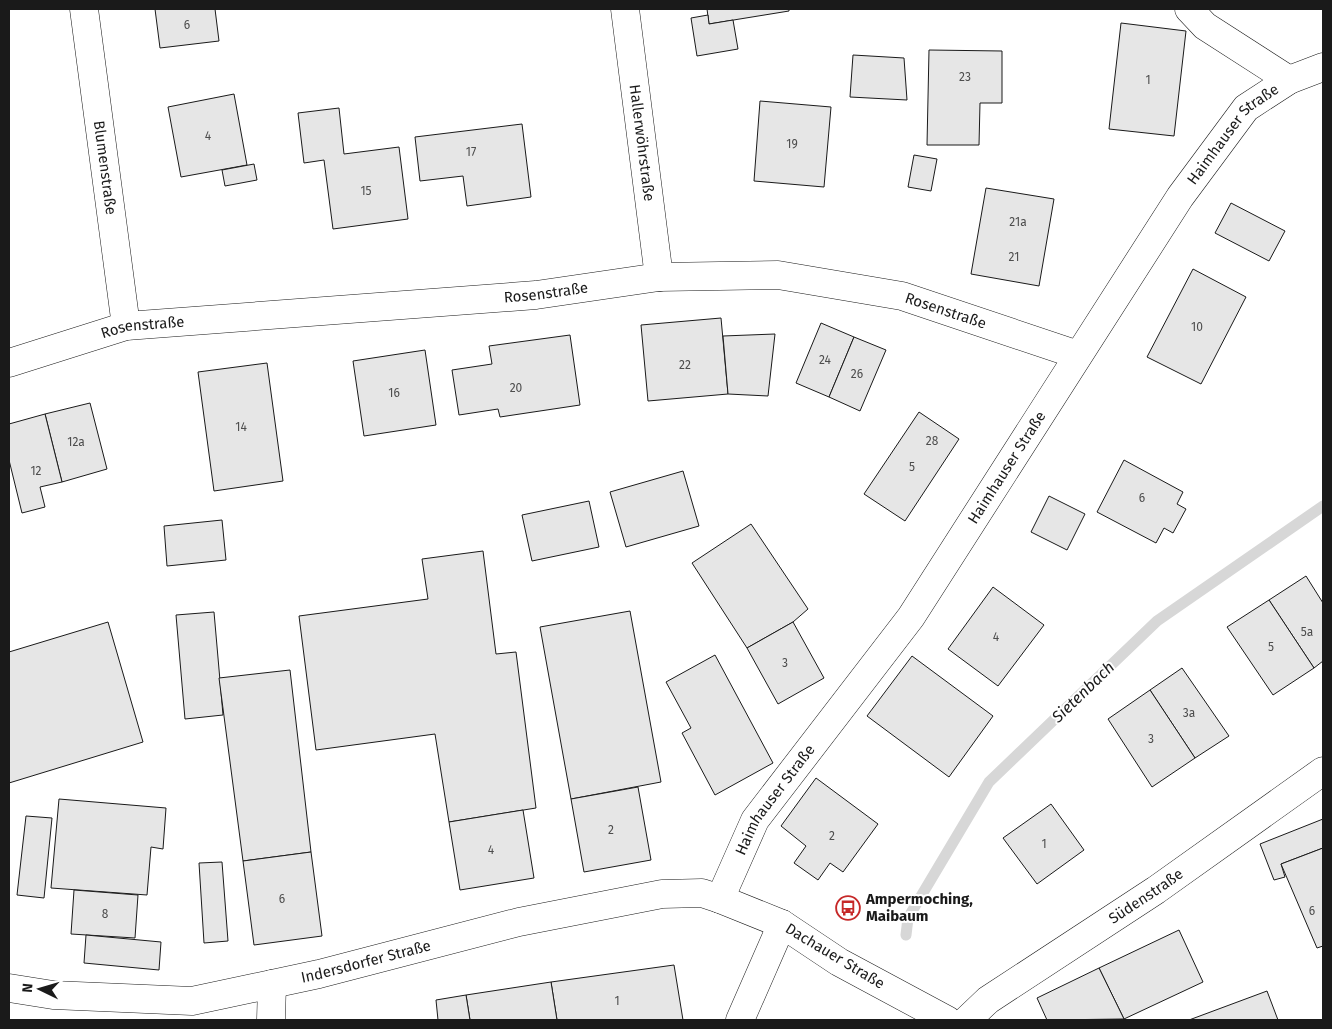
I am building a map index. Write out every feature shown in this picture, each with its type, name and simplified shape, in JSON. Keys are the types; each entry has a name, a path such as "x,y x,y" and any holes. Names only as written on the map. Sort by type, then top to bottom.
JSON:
{"street":[{"name":"Blumenstraße","path":"84,9 126,326"},
{"name":"Hallerwöhrstraße","path":"625,9 660,277"},
{"path":"1188,9 1205,26 1289,80"},
{"name":"Haimhauser Straße","path":"720,898 755,820 910,617 1180,197 1246,108 1289,80 1323,67"},
{"name":"Rosenstraße","path":"9,363 126,326 536,295 660,277 778,276 902,296 1078,355"},
{"name":"Südenstraße","path":"966,1020 988,1000 1156,890 1323,771"},
{"name":"Indersdorfer Straße","path":"9,988 190,1011 272,984 520,922 662,894 702,893 720,898"},
{"name":"Dachauer Straße","path":"720,898 782,924 839,962 947,1020"},
{"path":"740,1020 782,924"},
{"path":"272,984 272,1020"}],"building":[{"path":"155,9 215,9 219,41 160,48"},
{"path":"707,9 789,9 789,11 709,24"},
{"path":"708,15 709,24 733,20 738,49 697,56 691,18"},
{"path":"1121,23 1186,31 1174,136 1109,129"},
{"path":"929,50 1002,51 1002,103 980,103 979,145 927,145"},
{"path":"853,55 904,58 907,100 850,97"},
{"path":"234,94 247,165 181,177 168,107"},
{"path":"760,101 831,107 824,187 754,181"},
{"path":"339,108 344,154 399,147 408,219 333,229 324,160 304,163 298,113"},
{"path":"522,124 531,197 467,206 463,176 420,181 415,137"},
{"path":"914,155 937,159 931,191 908,187"},
{"path":"254,164 257,180 225,186 222,170"},
{"path":"986,188 1054,199 1039,286 971,274"},
{"path":"1231,203 1285,231 1269,261 1215,233"},
{"path":"1193,269 1246,297 1201,384 1147,357"},
{"path":"721,318 728,394 648,401 641,325"},
{"path":"821,323 854,337 829,397 796,383"},
{"path":"775,334 768,396 728,394 723,336"},
{"path":"570,335 580,405 500,417 498,409 459,415 452,370 492,364 489,346"},
{"path":"854,337 886,350 860,411 829,397"},
{"path":"425,350 436,425 364,436 353,361"},
{"path":"267,363 283,481 214,491 198,372"},
{"path":"90,403 107,469 62,482 45,414"},
{"path":"919,412 959,439 905,521 864,494"},
{"path":"45,414 62,482 40,487 45,507 22,513 9,460 9,424"},
{"path":"1124,460 1183,492 1177,504 1186,509 1173,533 1164,528 1156,543 1097,512"},
{"path":"683,471 699,526 626,547 610,492"},
{"path":"1049,496 1085,514 1067,550 1031,532"},
{"path":"589,501 599,547 532,561 522,515"},
{"path":"222,520 226,560 167,566 164,526"},
{"path":"751,524 808,609 793,622 747,648 692,563"},
{"path":"483,551 496,654 516,652 536,808 449,822 435,734 316,750 299,616 428,599 422,559"},
{"path":"1306,576 1323,603 1323,661 1314,668 1269,600"},
{"path":"993,587 1044,625 998,686 948,649"},
{"path":"1269,600 1314,668 1273,695 1227,627"},
{"path":"630,611 661,782 571,799 540,627"},
{"path":"214,612 223,715 185,719 176,615"},
{"path":"108,622 143,742 9,783 9,652"},
{"path":"793,622 824,678 778,704 747,648"},
{"path":"715,655 773,763 715,795 682,733 691,728 666,682"},
{"path":"912,656 993,716 949,777 867,716"},
{"path":"1182,668 1229,736 1195,758 1150,690"},
{"path":"290,670 311,852 243,861 219,678"},
{"path":"1150,690 1195,758 1152,787 1108,719"},
{"path":"816,778 878,824 843,872 830,863 818,880 794,863 806,846 781,826"},
{"path":"638,787 651,860 584,872 571,799"},
{"path":"59,799 166,808 163,849 151,847 147,895 51,888"},
{"path":"1051,804 1084,850 1037,884 1003,838"},
{"path":"523,810 534,878 460,890 449,822"},
{"path":"26,816 52,818 44,898 17,895"},
{"path":"1323,819 1323,848 1281,864 1285,877 1274,880 1260,844"},
{"path":"1323,848 1323,946 1317,948 1281,864"},
{"path":"311,852 322,936 254,945 243,861"},
{"path":"222,862 228,941 204,943 199,863"},
{"path":"74,890 138,895 135,938 71,934"},
{"path":"1179,930 1203,982 1124,1019 1099,968"},
{"path":"86,935 161,942 159,970 84,963"},
{"path":"674,965 683,1020 557,1020 551,982"},
{"path":"1099,968 1124,1019 1047,1020 1037,998"},
{"path":"551,982 557,1020 470,1020 466,995"},
{"path":"1267,991 1278,1020 1189,1020"},
{"path":"466,995 470,1020 438,1020 436,1000"}],"waterway":[{"name":"Sietenbach","path":"906,935 908,918 989,782 1157,621 1323,506"}],"place":[{"name":"Ampermoching, Maibaum","path":"848,908"}]}
